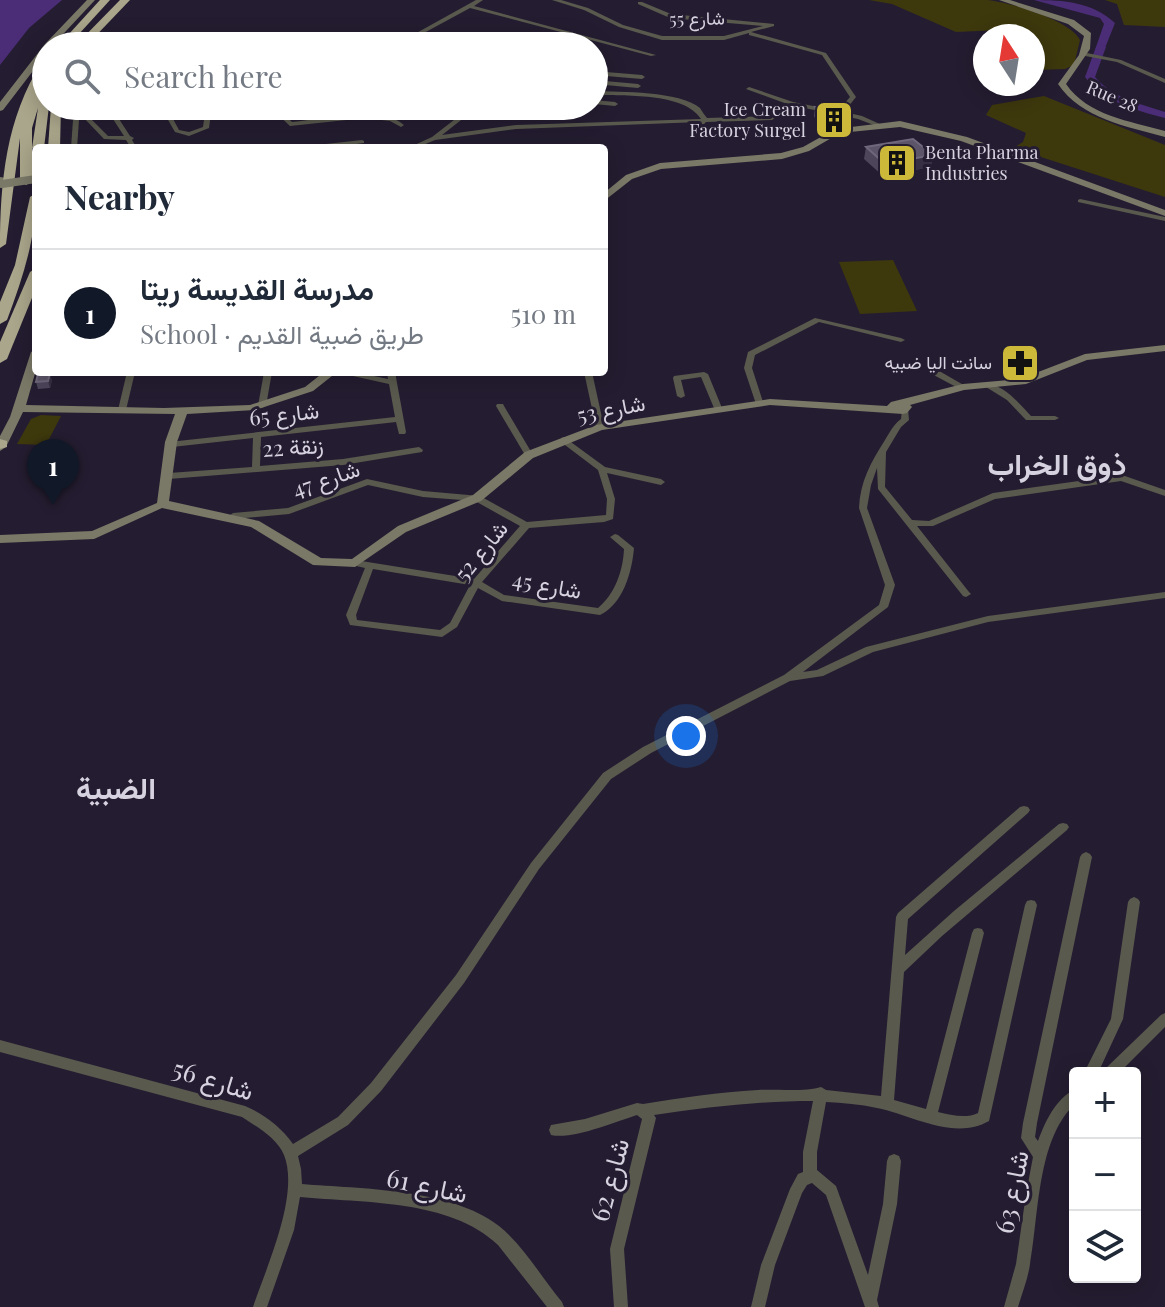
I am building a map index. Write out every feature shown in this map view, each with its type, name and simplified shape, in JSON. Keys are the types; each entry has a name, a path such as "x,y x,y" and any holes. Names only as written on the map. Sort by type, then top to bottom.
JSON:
{"highway":[{"path":"76,32 105,0"},
{"path":"94,32 125,0"},
{"path":"108,32 139,0"},
{"path":"0,244 11,127 21,100 32,84"},
{"path":"31,178 28,116 32,107"},
{"path":"38,144 40,120"},
{"path":"54,144 55,120"},
{"path":"66,144 67,120"},
{"path":"0,320 21,265 32,215"},
{"path":"0,359 32,283"}],"street":[{"path":"61,32 91,0"},
{"path":"421,32 480,0"},
{"name":"شارع 55","path":"555,0 650,36 699,39 750,33"},
{"name":"Rue 28","path":"1003,0 1080,27 1090,38 1086,54 1074,71 1063,79 1068,94 1104,115 1165,134"},
{"path":"640,3 670,16 711,17 772,25 750,33"},
{"path":"469,6 567,32"},
{"path":"750,33 824,54 853,97 839,114"},
{"path":"608,43 653,55"},
{"path":"1086,54 1105,57 1165,81"},
{"path":"0,108 32,66"},
{"path":"608,73 642,77"},
{"path":"608,83 638,86"},
{"path":"749,89 792,104 879,125"},
{"path":"608,94 683,101 702,112 703,123"},
{"path":"608,103 615,104"},
{"path":"649,123 655,117"},
{"path":"434,138 516,127 703,123 772,118"},
{"path":"74,144 76,120"},
{"path":"89,120 106,138 131,138"},
{"path":"117,120 133,144"},
{"path":"171,120 177,131 189,134 206,128 207,120"},
{"path":"284,120 295,124 334,120"},
{"path":"396,120 401,125"},
{"path":"420,144 458,120"},
{"path":"608,195 629,177 660,166 782,156 806,149 838,131 879,125 909,125 964,139 1165,213"},
{"path":"344,144 362,142"},
{"path":"1,182 31,178"},
{"path":"1080,201 1165,219"},
{"path":"759,402 748,368 751,354 818,320 901,340"},
{"path":"260,1307 296,1190 290,1153 343,1121 376,1087 460,979 535,866 607,776 647,750 788,678 877,612 889,594 886,568 863,508 865,482 899,412 919,401 963,387 1032,379 1085,357 1165,348"},
{"path":"1,445 17,413 32,365"},
{"path":"931,370 963,387"},
{"path":"681,396 677,378 704,374 718,408"},
{"path":"122,410 130,376"},
{"path":"262,406 267,376"},
{"path":"17,413 43,410 183,411 262,406 309,389 326,376"},
{"path":"589,376 598,413 606,426"},
{"path":"392,377 402,432"},
{"path":"989,385 1010,398 1025,416 1039,420 1055,418"},
{"name":"شارع 53","path":"362,566 412,524 477,498 529,455 606,426 668,419 759,402 899,412"},
{"path":"500,406 529,455"},
{"name":"شارع 53","path":"861,408 899,412"},
{"path":"164,411 174,422"},
{"path":"0,539 94,535 141,515 158,503 169,479 174,422 183,411"},
{"name":"شارع 65","path":"172,444 399,419"},
{"path":"256,468 257,435"},
{"path":"564,440 602,469 661,482"},
{"name":"زنقة 22","path":"169,479 256,468 343,462 419,450"},
{"path":"882,452 881,487 966,594"},
{"path":"477,498 526,525 604,519 610,517 611,499 602,469"},
{"path":"909,523 930,524 993,496 1122,478 1165,493"},
{"name":"شارع 47","path":"233,516 289,511 367,482 423,494 477,498"},
{"path":"158,503 233,516 268,530 310,559 362,566"},
{"name":"شارع 52","path":"362,566 351,615 353,623 442,634 454,625 476,583 526,525"},
{"name":"شارع 45","path":"362,566 476,583 502,598 600,612 618,588 629,556 629,548 615,537"},
{"path":"788,678 807,677 870,649 988,619 1165,595"},
{"path":"887,1103 899,929 907,910 1024,810"},
{"path":"898,970 939,928 1010,875 1063,827"},
{"path":"1041,1157 1028,1138 1030,1123 1086,857"},
{"path":"1094,1067 1117,1019 1134,902"},
{"path":"643,1110 738,1096 821,1093 887,1103 963,1124 979,1123 984,1117 1031,905"},
{"path":"931,1115 978,933"},
{"path":"1116,1067 1165,1019"},
{"name":"شارع 56","path":"0,1046 245,1112 270,1128 290,1153"},
{"path":"810,1176 810,1152 821,1093"},
{"name":"شارع 63","path":"1011,1307 1024,1261 1041,1157 1055,1114 1069,1101"},
{"name":"شارع 62","path":"556,1130 643,1110 650,1125 616,1261 621,1307"},
{"path":"870,1304 890,1204 894,1161"},
{"path":"810,1176 820,1179 831,1191 870,1304"},
{"path":"758,1307 781,1226 799,1184 810,1176"},
{"name":"شارع 61","path":"296,1190 423,1205 485,1225 512,1250 557,1307"}],"shaded area":[{"path":"0,0 62,0 29,28 0,65"},
{"path":"869,0 987,0 1023,8 1052,19 1074,33 1080,40 1074,65 1065,69 1045,70 1045,24 973,24 973,31 956,32 892,4"},
{"path":"1034,0 1087,6 1115,23 1097,68 1089,67 1104,24 1100,18"},
{"path":"1105,0 1165,0 1165,27 1124,25 1117,4"},
{"path":"1044,96 1165,145 1165,197 1013,148 1023,142 1026,133 986,115 992,105"},
{"path":"893,260 917,311 860,314 839,262"},
{"path":"41,415 61,416 46,445 17,444 31,419"}],"building":[{"path":"815,107 845,110 847,114 819,115"},
{"path":"913,139 933,155 885,164 866,147"},
{"path":"38,376 49,376 48,381 36,382"}],"waterway":[{"path":"1101,47 1090,77 1097,85 1124,102 1165,115"}],"place":[{"name":"Ice Cream Factory Surgel","path":"834,120"},
{"name":"Benta Pharma Industries","path":"897,163"},
{"name":"سانت اليا ضبيه","path":"1020,363"},
{"name":"مدرسة القديسة ريتا","path":"53,505"}],"district":[{"name":"ذوق الخراب","path":"1057,465"},
{"name":"الضبية","path":"116,789"}]}
